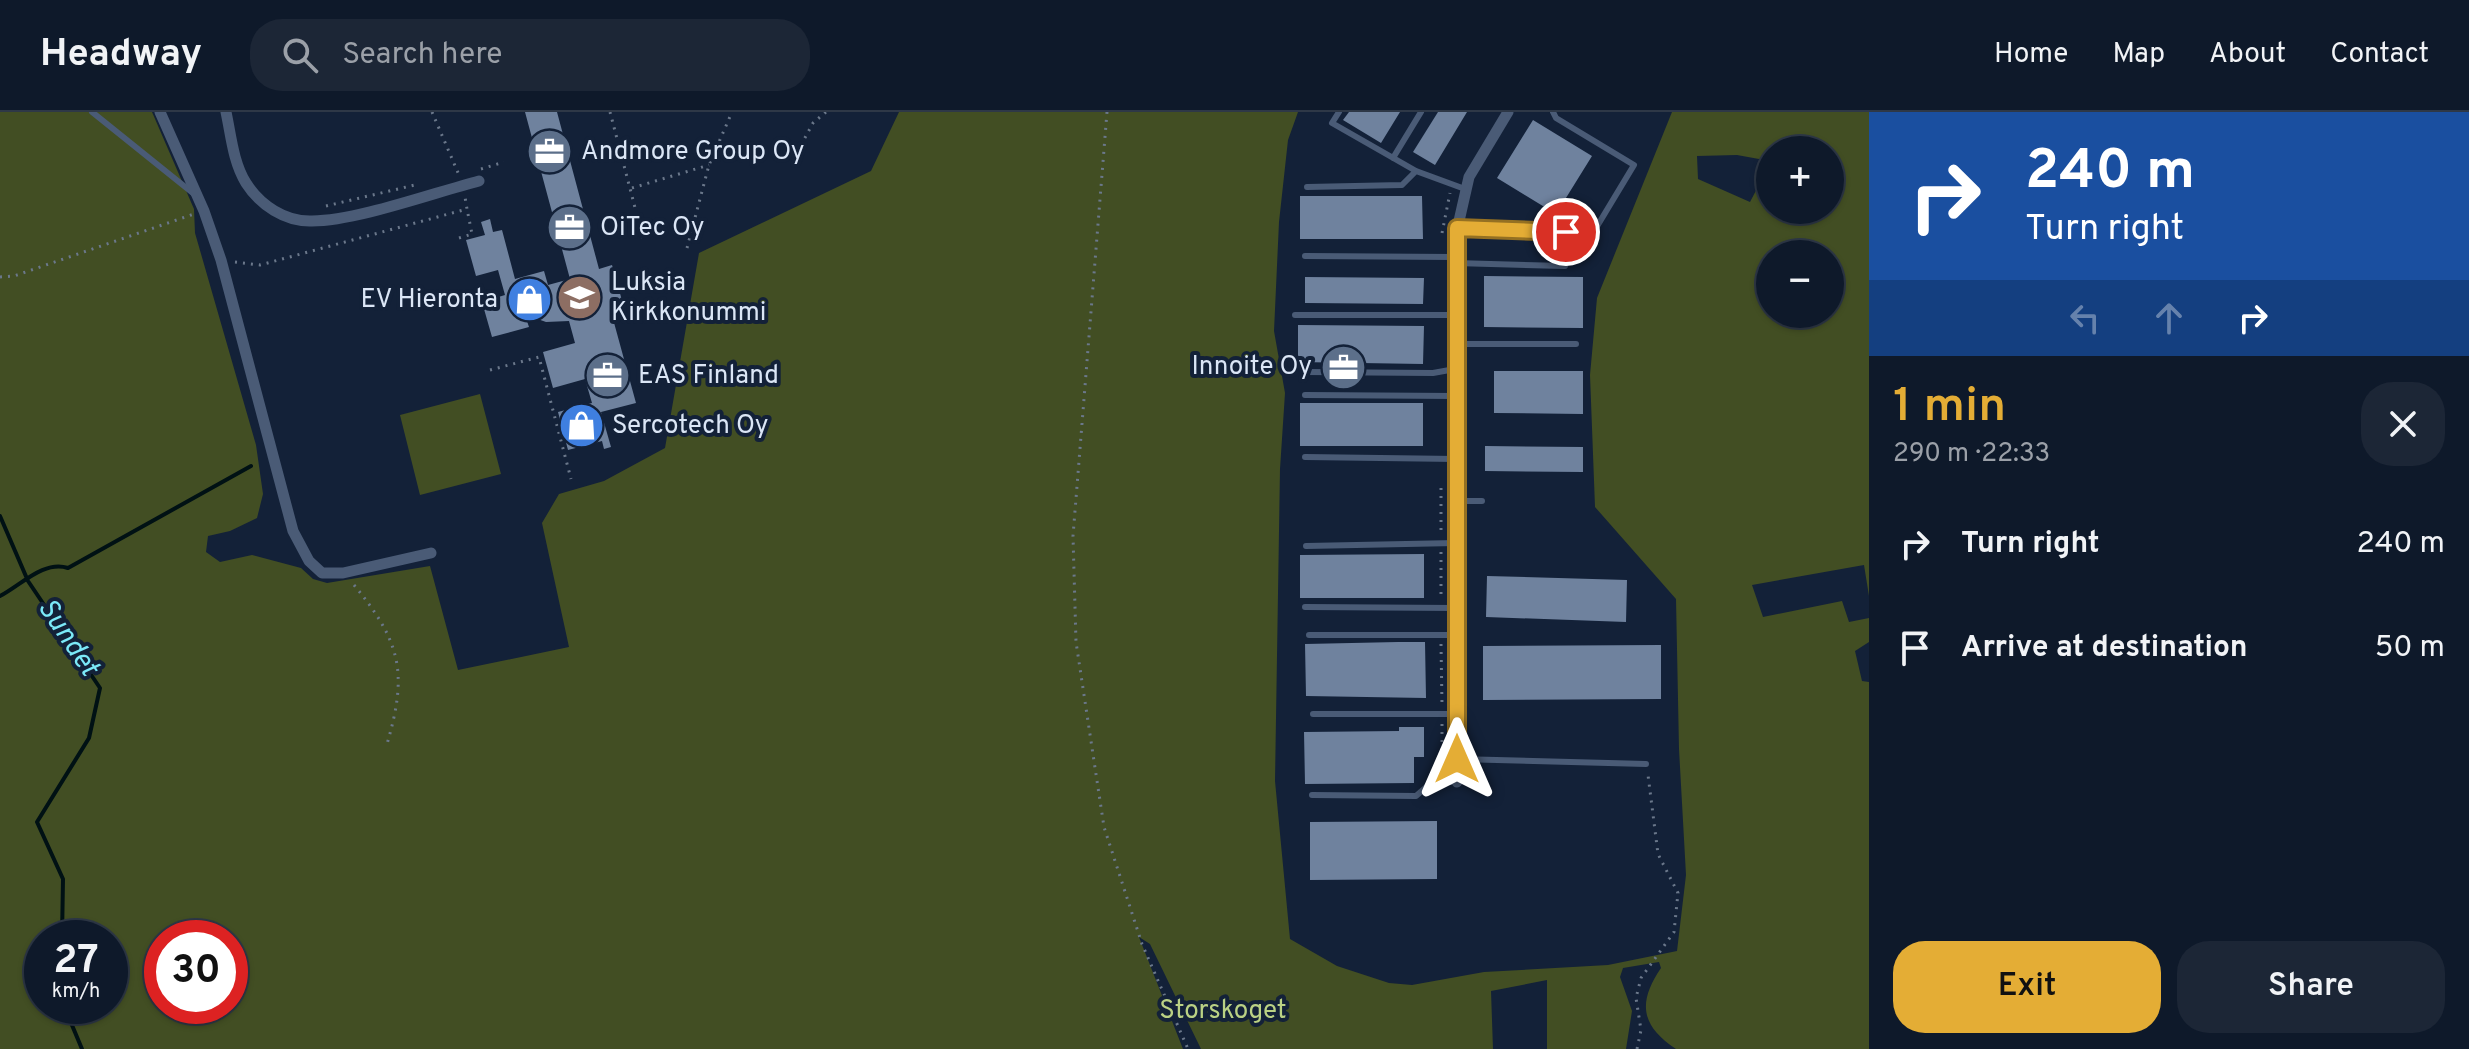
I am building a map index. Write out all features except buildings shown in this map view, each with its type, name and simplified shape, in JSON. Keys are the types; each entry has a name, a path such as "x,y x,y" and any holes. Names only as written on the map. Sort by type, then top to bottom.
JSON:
{"street":[{"path":"160,112 204,211 244,339 293,531 309,561 322,573 343,573 431,553"},
{"path":"226,112 237,162 246,182 264,203 294,219 333,219 477,176"},
{"path":"1457,782 1457,228 1465,189 1508,112"}],"lane":[{"path":"92,112 197,197"},
{"path":"1339,112 1332,123 1416,171 1465,189"},
{"path":"1393,158 1421,112"},
{"path":"1457,228 1593,233 1634,165 1556,118 1553,112"},
{"path":"1307,187 1402,185 1416,171"},
{"path":"1305,256 1565,266"},
{"path":"1295,315 1455,315"},
{"path":"1455,344 1576,344"},
{"path":"1305,372 1433,373 1455,369"},
{"path":"1305,395 1455,396"},
{"path":"1305,457 1456,459"},
{"path":"1456,501 1482,501"},
{"path":"1306,546 1456,543"},
{"path":"1305,607 1456,608"},
{"path":"1309,635 1457,635"},
{"path":"1313,714 1457,714"},
{"path":"1457,759 1646,764"},
{"path":"1312,795 1416,796 1432,782 1457,782"}],"path":[{"path":"610,112 644,242"},
{"path":"687,248 709,165 732,112"},
{"path":"801,145 813,123 826,112"},
{"path":"1107,112 1073,536 1076,642 1104,827 1142,944 1188,1049"},
{"path":"477,176 504,162"},
{"path":"631,188 709,165"},
{"path":"459,174 467,172"},
{"path":"317,208 430,181"},
{"path":"459,238 472,234 467,209"},
{"path":"0,277 14,276 204,211"},
{"path":"490,370 539,357 571,479"},
{"path":"343,573 383,620 394,652 399,691 387,744"},
{"path":"1637,1049 1641,1030 1636,998 1641,978 1674,932 1678,893 1658,854 1646,764"}],"green space":[{"name":"Storskoget","path":"0,112 152,112 194,209 195,233 256,445 263,494 257,518 230,531 208,536 206,552 220,562 252,555 301,568 313,579 327,583 430,566 458,670 569,647 542,523 559,494 604,481 665,448 699,253 871,171 899,112 1298,112 1288,140 1279,222 1274,331 1285,393 1280,469 1275,781 1290,939 1337,966 1389,983 1412,985 1484,972 1608,965 1677,951 1686,875 1679,749 1676,599 1595,507 1590,375 1597,298 1672,112 1869,112 1869,596 1864,565 1752,585 1763,617 1842,601 1849,622 1869,618 1869,642 1855,651 1862,681 1869,682 1869,1049 1676,1049 1655,1031 1646,1012 1649,992 1661,968 1659,962 1623,968 1620,977 1632,1011 1626,1049 1547,1049 1547,980 1491,991 1493,1049 1201,1049 1150,944 1139,937 1183,1049 0,1049"},
{"path":"480,394 501,474 420,495 400,415"}],"waterway":[{"path":"0,596 41,570 59,566 68,568 251,466"},
{"name":"Sundet","path":"0,516 28,581 100,688 89,738 37,822 63,879 62,920"},
{"name":"Sundet","path":"72,1024 82,1049"}],"place":[{"name":"Andmore Group Oy","path":"550,152"},
{"name":"OiTec Oy","path":"569,228"},
{"name":"Luksia Kirkkonummi","path":"580,298"},
{"name":"EV Hieronta","path":"529,300"},
{"name":"Innoite Oy","path":"1343,367"},
{"name":"EAS Finland","path":"607,376"},
{"name":"Sercotech Oy","path":"581,426"}],"route":[{"path":"1457,759 1454,243 1457,228 1566,232"}]}
